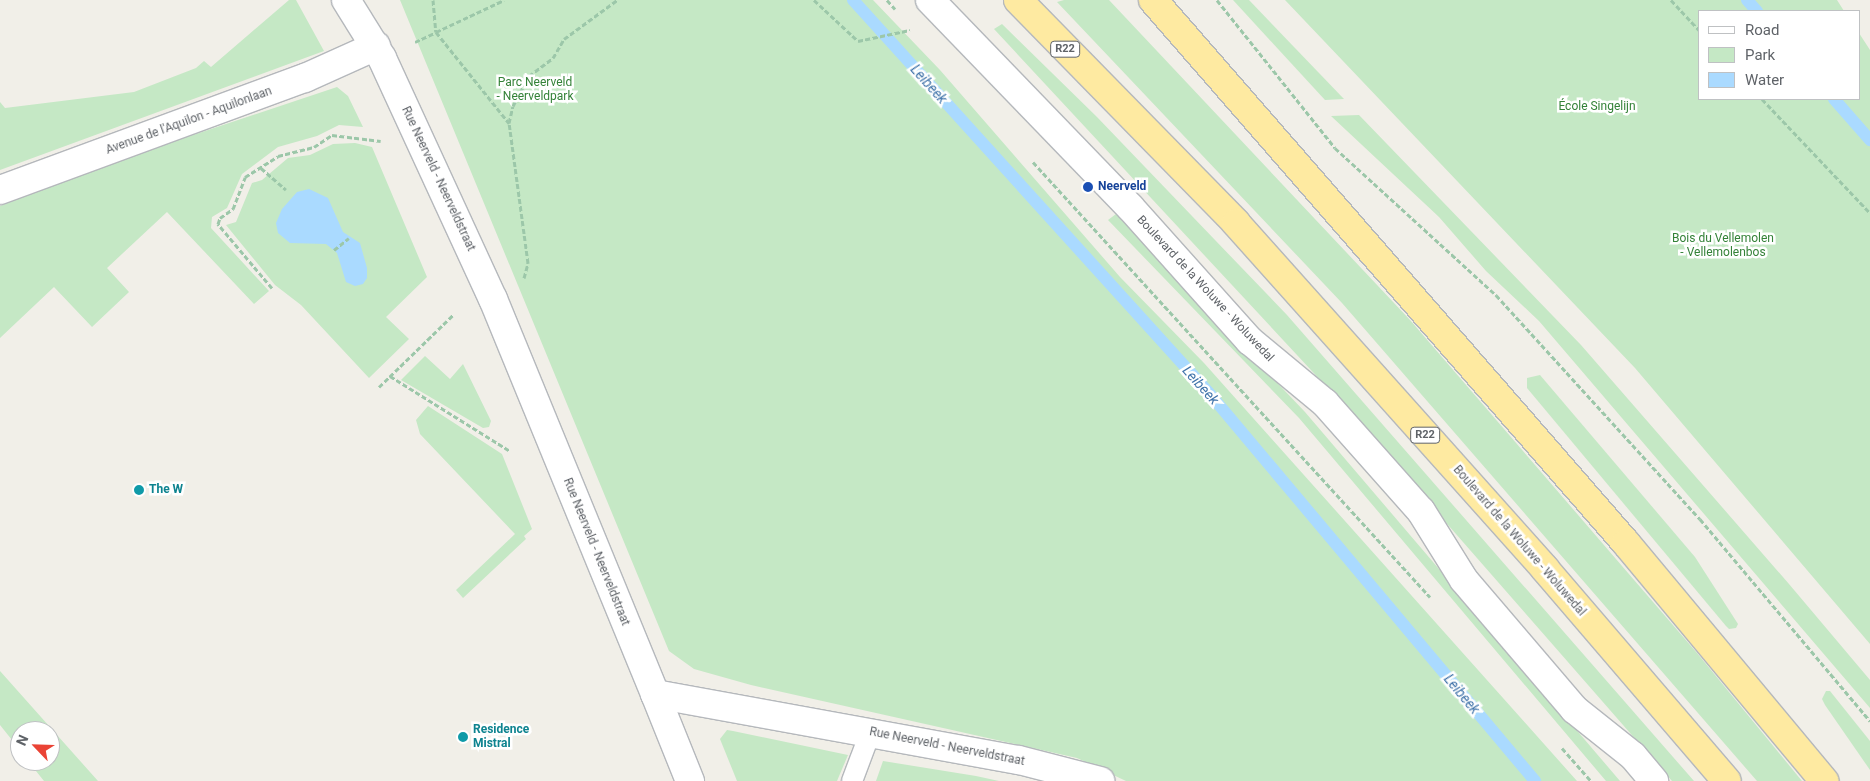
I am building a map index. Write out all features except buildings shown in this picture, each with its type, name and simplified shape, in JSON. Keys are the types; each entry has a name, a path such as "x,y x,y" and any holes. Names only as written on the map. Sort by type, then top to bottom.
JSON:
{"highway":[{"name":"Boulevard de la Woluwe - Woluwedal","path":"1018,0 1236,223 1545,569 1727,781"},
{"path":"1153,0 1626,543 1824,781"}],"street":[{"name":"Rue Neerveld - Neerveldstraat","path":"346,0 376,46 493,299 655,694 1019,760 1100,781"},
{"name":"Boulevard de la Woluwe - Woluwedal","path":"930,0 1130,207 1250,341 1324,403 1420,511 1464,580 1574,710 1633,756 1654,781"},
{"name":"Avenue de l'Aquilon - Aquilonlaan","path":"0,190 305,78 376,46"},
{"path":"655,694 690,781"}],"lane":[{"path":"852,781 870,733"}],"path":[{"path":"432,0 436,32 509,123"},
{"path":"407,46 504,0"},
{"path":"515,284 524,279 528,263 509,123 513,106 529,76 553,58 564,39 617,0"},
{"path":"814,0 849,36 858,41 868,41 912,30"},
{"path":"887,0 899,12"},
{"path":"1217,0 1336,148 1496,295 1700,519 1870,721"},
{"path":"1671,0 1698,29"},
{"path":"911,25 917,31"},
{"path":"1763,100 1870,213"},
{"path":"272,288 218,224 220,218 233,209 245,177 288,151 314,147 332,135 381,142"},
{"path":"1027,155 1432,599"},
{"path":"261,168 286,190"},
{"path":"334,250 349,238"},
{"path":"379,387 453,315"},
{"path":"390,376 510,451"},
{"path":"1559,745 1591,781"}],"green space":[{"path":"289,0 296,0 324,51 0,170 0,102 5,108 134,92 196,68 204,61 211,67"},
{"name":"Parc Neerveld - Neerveldpark","path":"400,0 873,0 940,70 1120,277 1204,363 1577,781 1126,781 1077,758 751,685 694,669 669,651"},
{"path":"1064,0 1109,0 1410,320 1697,653 1802,781 1757,781 1342,303 1057,2"},
{"path":"1233,0 1249,0 1344,99 1325,100"},
{"name":"Bois du Vellemolen - Vellemolenbos","path":"1285,0 1837,0 1843,10 1698,10 1698,100 1860,100 1860,35 1870,50 1870,644 1635,368"},
{"path":"1002,24 1097,117 1287,315 1694,781 1672,781 1337,398 994,29"},
{"path":"337,87 348,96 363,127 339,125 317,136 278,147 242,174 227,208 212,217 211,228 269,291 254,304 167,212 107,268 129,292 92,327 54,287 0,338 0,206 142,152"},
{"path":"1359,115 1581,345 1789,584 1870,680 1870,708 1539,321 1486,271 1439,217 1331,116"},
{"path":"355,143 372,147 427,277 386,317 409,339 369,378 301,305 275,285 226,225 236,222 252,183 262,180 288,158 310,155 333,144"},
{"path":"1116,214 1305,412 1620,781 1606,781 1299,418 1108,220"},
{"path":"425,356 450,379 463,364 491,421 489,427 483,428 401,380"},
{"path":"1540,375 1695,557 1738,624 1736,628 1729,629 1726,626 1527,388 1527,378"},
{"path":"428,406 502,454 532,529 524,536 526,539 463,598 456,590 515,534 420,434 416,420"},
{"path":"0,671 45,721 10,721 10,738 0,725"},
{"path":"1826,691 1830,691 1870,741 1870,770 1825,705 1822,699"},
{"path":"727,730 848,755 837,781 737,781 720,739"},
{"path":"60,738 98,781 44,781 36,771 60,771"},
{"path":"883,761 976,776 999,781 876,781"}],"water":[{"path":"309,189 328,198 343,232 360,243 367,268 367,278 363,284 355,286 346,282 337,253 326,244 290,243 278,233 276,223 282,209 297,192"}],"waterway":[{"name":"Leibeek","path":"853,0 1209,393 1535,781"},
{"path":"1747,0 1756,10"},
{"path":"1835,100 1870,140"}],"place":[{"name":"Neerveld","path":"1088,187"},
{"name":"The W","path":"139,490"},
{"name":"Residence Mistral","path":"463,737"}],"park label":[{"name":"École Singelijn","path":"1597,107"}]}
